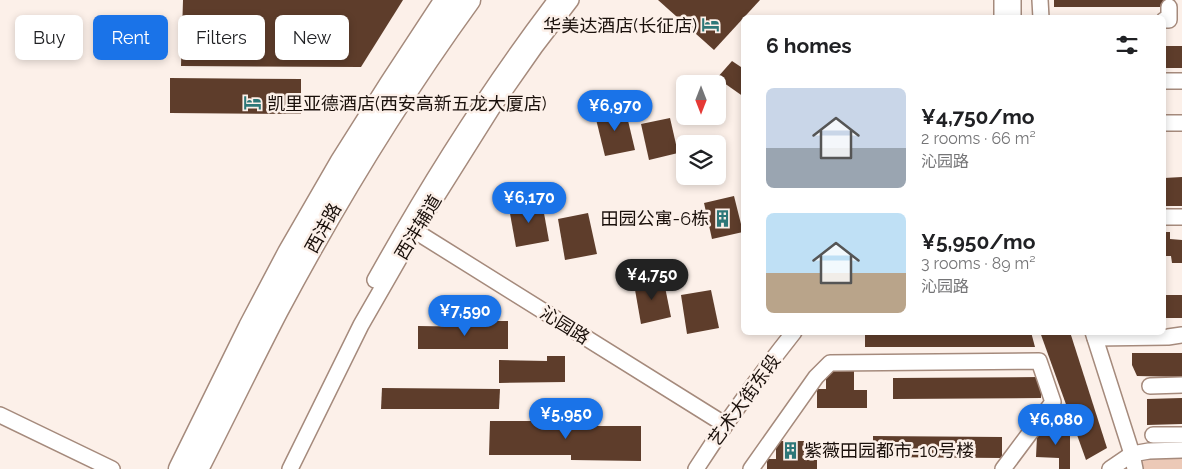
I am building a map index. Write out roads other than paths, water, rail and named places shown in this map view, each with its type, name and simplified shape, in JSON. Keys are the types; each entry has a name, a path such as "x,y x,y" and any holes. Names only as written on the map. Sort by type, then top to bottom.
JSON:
{"highway":[{"name":"西沣路","path":"180,469 289,253 346,155 446,0"},
{"name":"西沣路","path":"197,469 278,310 337,202 385,123 469,0"}],"street":[{"name":"西沣辅道","path":"290,469 361,325 445,162 517,53 556,0"},
{"name":"西沣辅道","path":"279,469 355,316 411,228 493,107 571,0"},
{"path":"1002,0 1002,15"},
{"path":"1013,0 1013,15"},
{"path":"1040,0 1041,15"},
{"path":"1166,81 1182,81"},
{"path":"1166,124 1182,123"},
{"path":"1166,217 1182,217"},
{"name":"沁园路","path":"411,228 724,424"},
{"name":"艺术大街东段","path":"696,469 724,424 792,335"},
{"path":"1134,462 1094,335 1168,337 1182,335"},
{"path":"751,469 816,377 830,363 1040,361 1053,402 1003,469"},
{"path":"1150,386 1182,385"},
{"path":"0,415 112,469"},
{"path":"1153,435 1182,435"},
{"path":"1110,469 1134,462 1149,451 1182,450"}],"place":[{"name":"华美达酒店(长征店)","path":"711,25"},
{"name":"凯里亚德酒店(西安高新五龙大厦店)","path":"253,103"},
{"name":"田园公寓-6栋","path":"723,218"},
{"name":"紫薇田园都市-10号楼","path":"790,450"}]}
